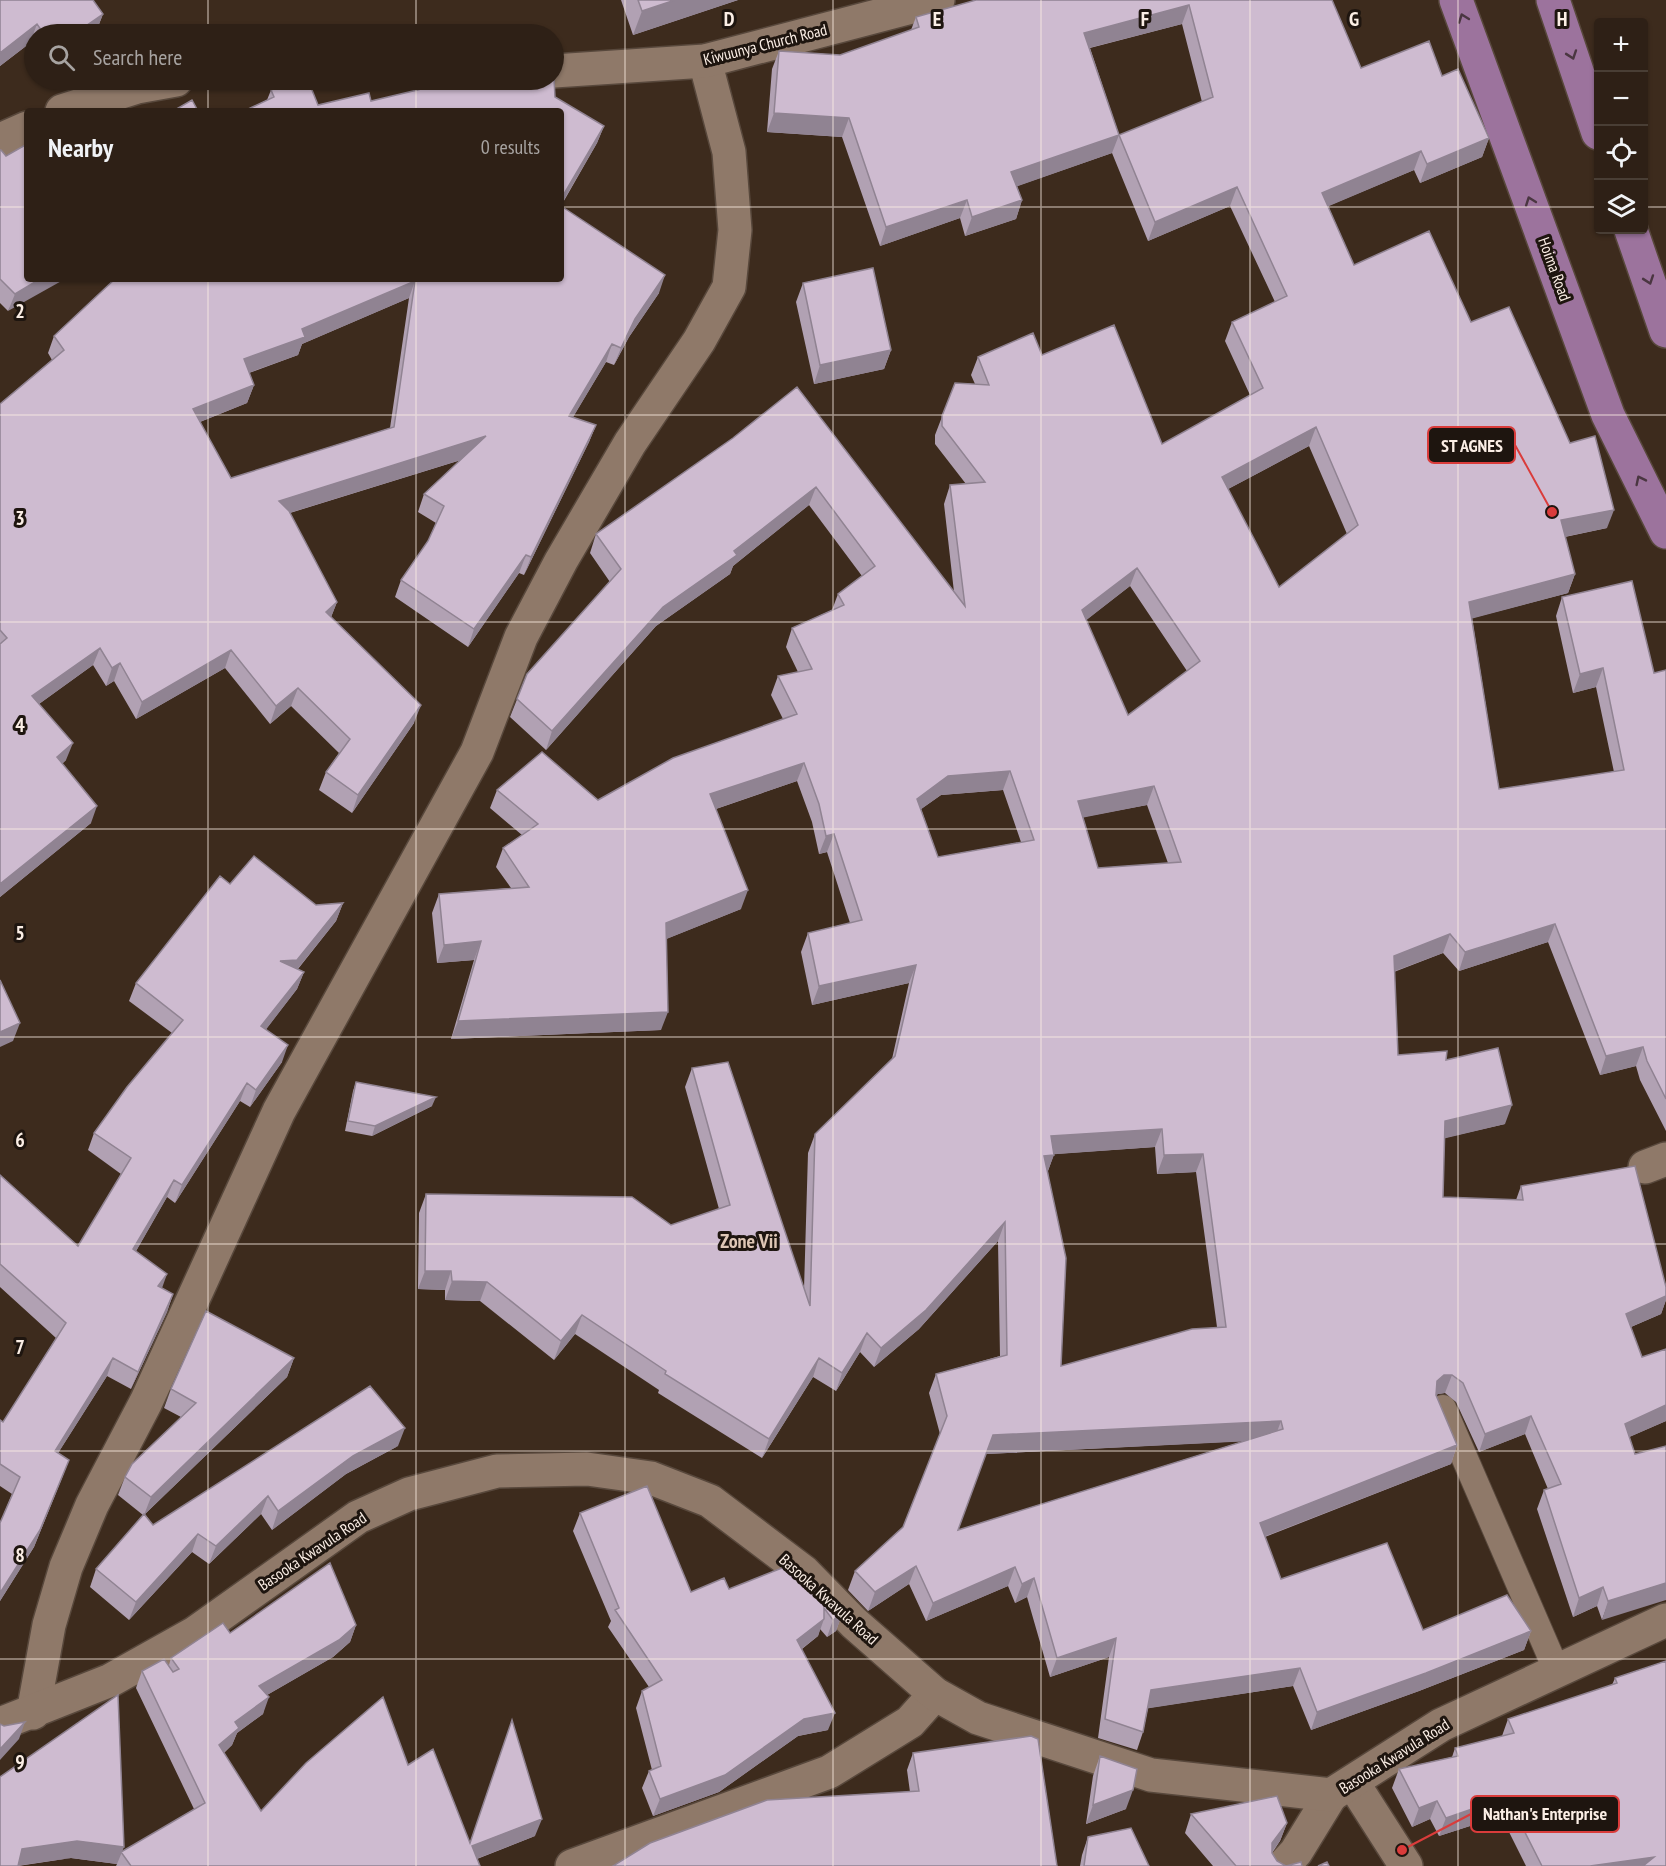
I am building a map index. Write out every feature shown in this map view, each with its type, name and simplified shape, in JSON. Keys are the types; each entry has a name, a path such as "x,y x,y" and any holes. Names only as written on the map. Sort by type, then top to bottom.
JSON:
{"main road":[{"name":"Hoima Road","path":"1456,0 1608,415 1666,532"},
{"path":"1553,0 1597,126"},
{"path":"1632,234 1666,331"}],"street":[{"name":"Kiwuunya Church Road","path":"564,70 705,61 938,0"},
{"path":"33,1713 49,1625 66,1567 92,1505 146,1402 279,1112 477,752 522,637 561,561 630,443 699,341 729,287 735,230 729,152 705,61"},
{"path":"71,108 128,90"},
{"path":"0,140 24,129"},
{"name":"Basooka Kwavula Road","path":"0,1724 33,1713 111,1680 195,1633 358,1517 409,1494 497,1471 588,1469 651,1478 710,1501 804,1572 854,1623 935,1694 978,1718 1151,1775 1342,1789 1442,1725 1556,1669 1666,1620"},
{"path":"572,1866 829,1772 910,1722 935,1694"},
{"path":"1283,1866 1296,1852 1342,1789 1406,1866"}],"lane":[{"path":"1443,1408 1556,1669"}],"building":[{"path":"0,0 93,0 103,14 88,24 24,24 24,34 0,53"},
{"path":"638,0 675,0 642,11"},
{"path":"976,0 1332,0 1361,68 1429,41 1442,76 1458,69 1489,138 1427,164 1421,151 1322,193 1354,265 1429,231 1471,322 1509,307 1570,443 1595,436 1614,510 1561,520 1575,574 1469,602 1499,789 1624,770 1603,668 1580,674 1562,597 1632,581 1654,673 1666,670 1666,1099 1647,1061 1643,1047 1606,1056 1555,924 1465,952 1450,934 1394,956 1398,1055 1447,1051 1446,1060 1498,1048 1512,1105 1445,1121 1443,1197 1523,1200 1521,1186 1635,1166 1666,1287 1666,1296 1626,1314 1642,1357 1666,1349 1666,1405 1625,1424 1635,1454 1666,1446 1666,1583 1608,1601 1603,1587 1579,1598 1544,1490 1561,1484 1531,1416 1485,1434 1463,1383 1452,1375 1444,1375 1437,1381 1436,1395 1457,1445 1260,1523 1281,1579 1387,1543 1423,1630 1507,1595 1531,1631 1426,1673 1317,1712 1300,1668 1151,1690 1143,1732 1105,1719 1116,1638 1057,1658 1034,1578 1022,1584 1015,1567 933,1603 916,1566 875,1592 855,1571 903,1527 947,1416 936,1374 1007,1355 1005,1222 926,1310 881,1348 867,1333 842,1373 819,1358 769,1439 665,1374 666,1371 582,1315 561,1341 487,1282 452,1281 451,1271 425,1271 426,1194 632,1197 671,1225 730,1205 692,1068 728,1062 810,1306 815,1134 895,1056 916,965 819,986 808,933 862,920 834,834 826,836 819,804 804,763 710,794 748,890 666,923 668,1012 458,1021 481,941 444,945 439,894 529,887 503,848 538,824 497,790 542,752 598,800 673,758 797,714 778,676 812,669 792,628 844,605 838,594 875,566 816,487 734,551 737,555 663,607 552,731 517,699 527,674 621,569 596,534 733,438 797,387 965,606 950,485 985,482 942,426 942,416 955,383 989,385 978,357 1033,333 1042,355 1114,325 1162,444 1263,388 1232,322 1287,296 1237,187 1155,222 1119,135 1011,172 1022,200 972,217 967,200 886,227 849,118 774,113 779,51 840,55 919,27 916,17","holes":["1189,5 1213,97 1119,135 1084,33","1316,427 1358,525 1279,587 1222,477","1137,568 1200,661 1128,715 1082,610","1010,771 1034,840 938,857 917,799 948,776","1154,786 1181,862 1098,868 1078,801","1162,1129 1164,1155 1203,1154 1226,1327 1192,1329 1061,1366 1066,1258 1044,1156 1054,1155 1051,1136","1281,1421 1283,1429 958,1530 993,1435"]},
{"path":"271,90 312,90 318,105 369,93 371,101 417,90 555,90 555,97 604,126 564,194 564,108 250,108 274,97"},
{"path":"192,100 196,108 178,108"},
{"path":"24,146 24,282 35,282 15,294 0,279 0,150 6,156"},
{"path":"564,208 665,275 635,319 621,348 612,344 569,416 596,425 531,557 526,555 474,629 401,580 428,541 444,506 424,494 486,436 279,501 289,511 337,602 326,612 421,705 358,795 326,772 350,739 298,688 276,706 231,650 142,702 120,663 112,668 100,648 32,696 73,743 57,757 97,806 0,884 0,644 7,638 0,630 0,404 64,350 54,336 112,282 413,282 302,329 305,337 244,359 254,385 193,409 231,478 394,427 415,282 564,282"},
{"path":"873,268 891,350 820,365 803,283"},
{"path":"254,856 316,905 343,903 297,960 280,961 304,972 261,1026 288,1045 256,1090 247,1083 182,1185 174,1180 133,1249 167,1274 158,1286 173,1294 138,1372 113,1358 55,1451 69,1460 40,1530 0,1593 0,1523 20,1477 0,1464 0,1420 3,1422 66,1323 0,1264 0,1175 78,1246 131,1158 94,1133 127,1087 183,1020 136,983 220,876 230,884"},
{"path":"0,980 20,1023 0,1032"},
{"path":"356,1082 436,1097 375,1126 348,1121"},
{"path":"206,1311 294,1358 151,1497 125,1477 132,1464 196,1403 171,1389"},
{"path":"370,1386 405,1428 353,1456 278,1511 268,1496 216,1546 198,1534 136,1602 96,1569 144,1514 153,1525"},
{"path":"647,1486 691,1592 724,1578 729,1589 792,1564 817,1589 822,1602 826,1598 842,1614 833,1620 824,1608 824,1619 797,1640 835,1713 804,1719 725,1775 660,1799 649,1771 661,1766 642,1691 662,1680 615,1610 619,1608 580,1513"},
{"path":"330,1563 356,1625 339,1640 259,1686 269,1697 235,1722 239,1728 219,1745 261,1811 306,1763 383,1697 408,1765 433,1749 470,1843 512,1720 542,1819 472,1846 480,1866 131,1866 121,1852 205,1803 142,1671 164,1659 173,1672 179,1669 171,1658 223,1623 230,1633"},
{"path":"1666,1661 1666,1866 1643,1866 1654,1857 1590,1866 1542,1866 1507,1797 1446,1818 1437,1801 1419,1808 1399,1769 1458,1756 1455,1748 1514,1733 1508,1719 1617,1683 1615,1678"},
{"path":"118,1695 124,1847 77,1841 22,1849 18,1866 0,1866 0,1777"},
{"path":"25,1722 0,1749 0,1724 4,1726"},
{"path":"1031,1736 1038,1739 1057,1866 613,1866 650,1843 767,1800 919,1791 913,1753"},
{"path":"1100,1756 1137,1769 1133,1790 1093,1805"},
{"path":"1277,1796 1287,1823 1272,1843 1272,1853 1277,1861 1286,1866 1236,1866 1191,1814"},
{"path":"1131,1828 1149,1866 1084,1866 1088,1837"},
{"path":"1301,1862 1302,1866 1286,1866"}],"place":[{"name":"ST AGNES","path":"1552,512"},
{"name":"Nathan's Enterprise","path":"1402,1850"}],"district":[{"name":"Zone Vii","path":"749,1241"}]}
